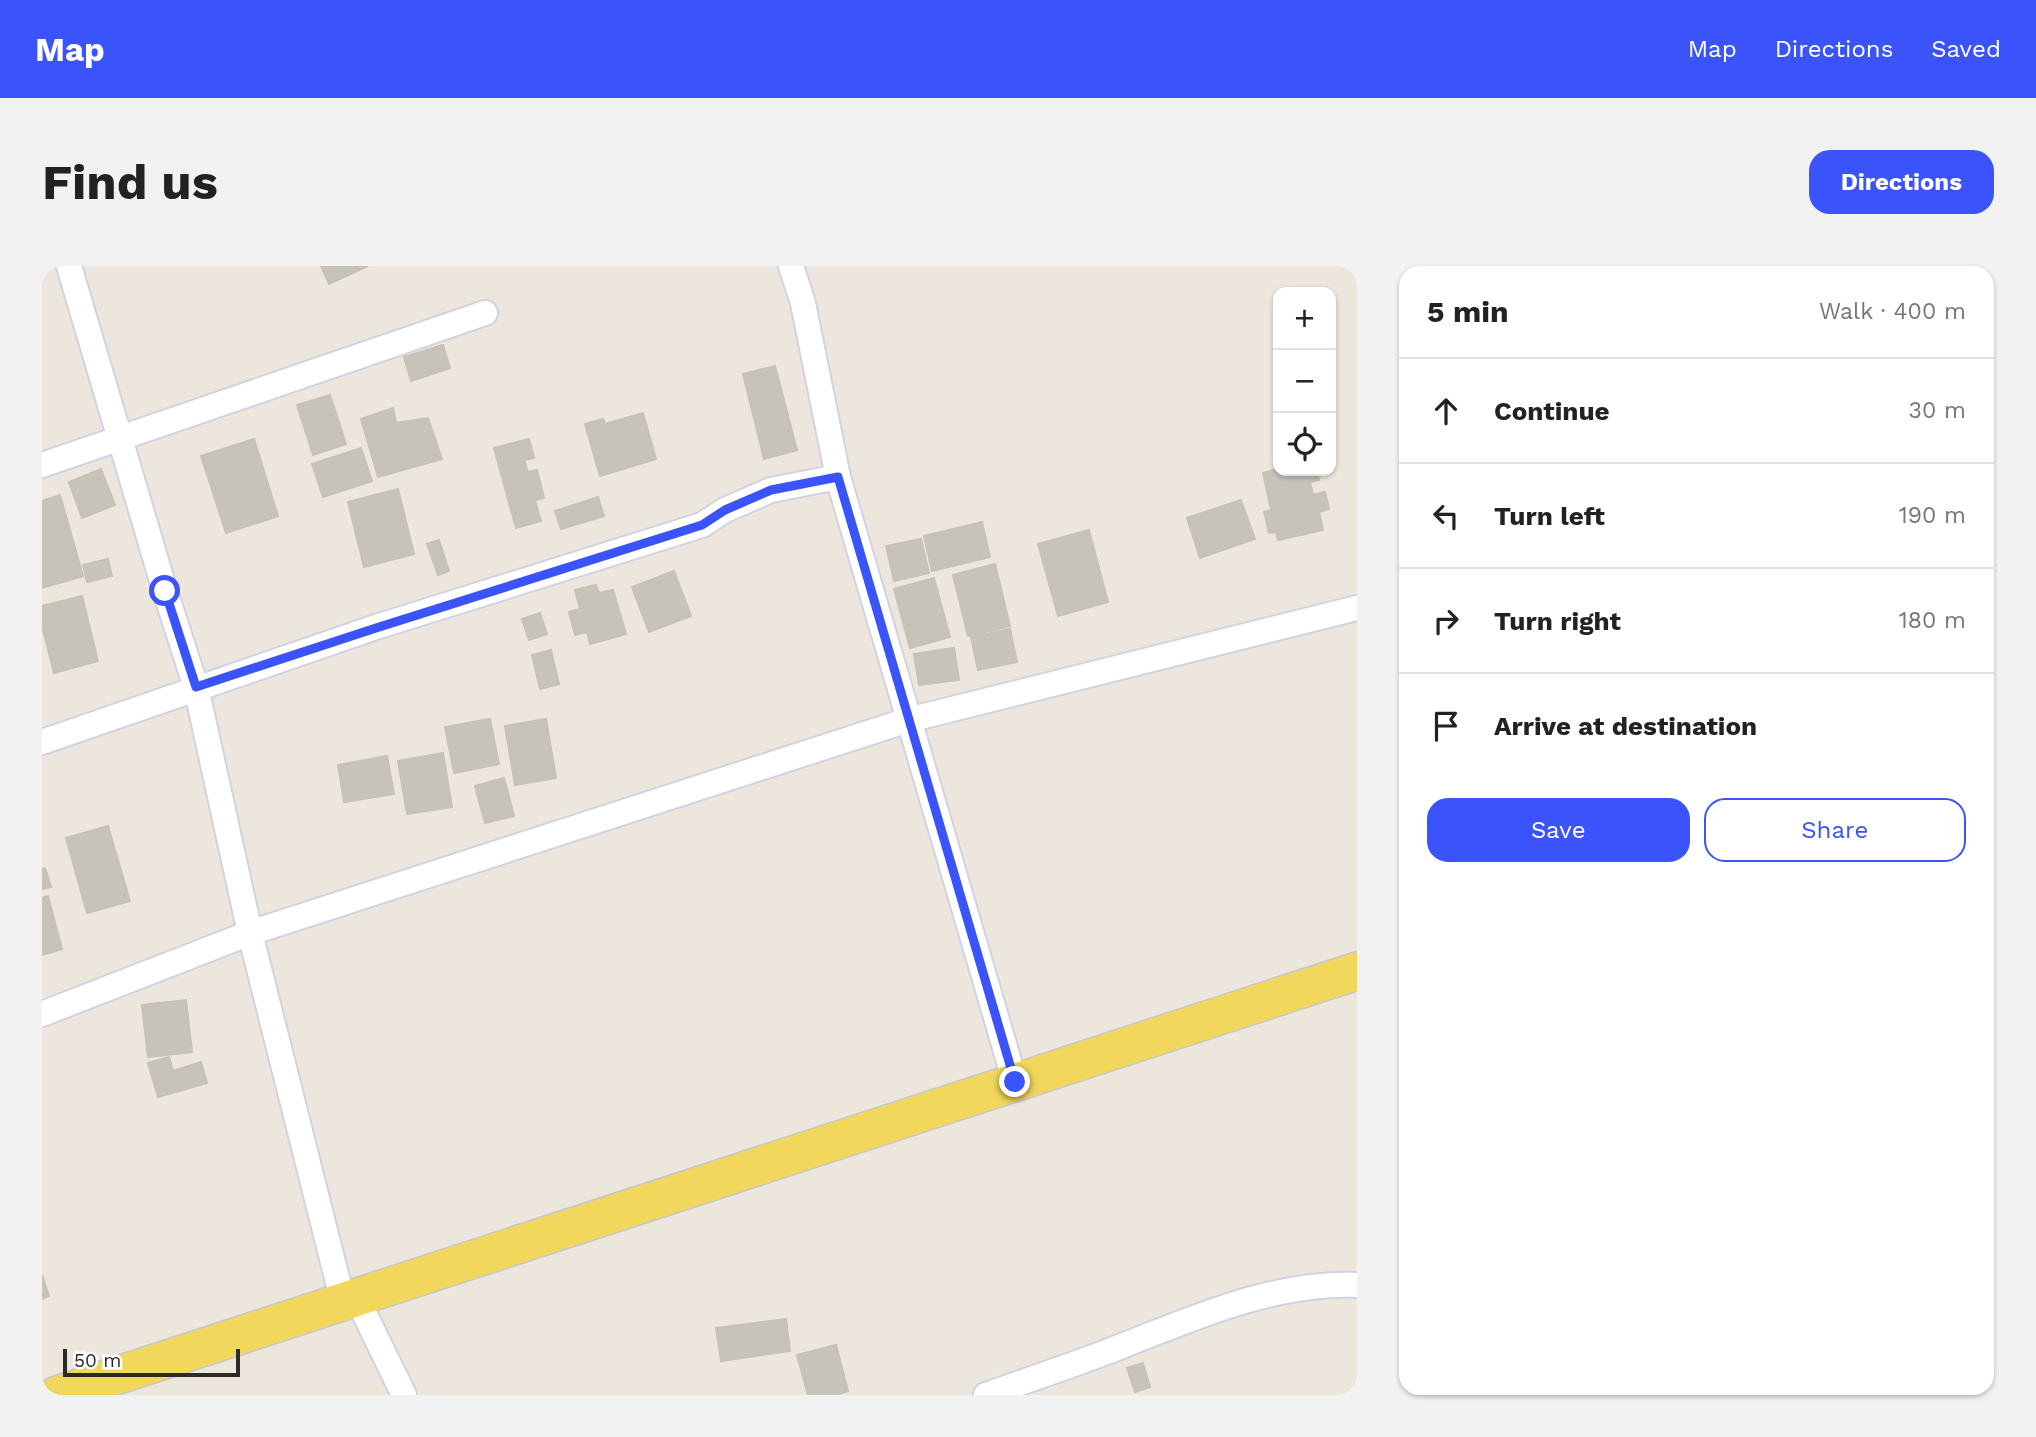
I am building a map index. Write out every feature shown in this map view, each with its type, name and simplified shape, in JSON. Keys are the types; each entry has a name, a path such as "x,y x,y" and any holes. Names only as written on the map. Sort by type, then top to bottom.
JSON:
{"main road":[{"path":"901,1129 1015,1082 1357,971"},
{"path":"57,1395 354,1308 901,1129 1357,989"},
{"path":"122,1395 354,1308"}],"street":[{"path":"69,266 196,687 250,933 354,1308 404,1395"},
{"path":"791,266 803,303 838,477 1015,1082"},
{"path":"42,465 485,313"},
{"path":"42,742 196,687 702,525 725,510 771,490 838,477"},
{"path":"42,1014 250,933 908,720 1357,608"},
{"path":"986,1395 1082,1362 1221,1308 1275,1293 1328,1284 1357,1285"}],"building":[{"path":"321,266 368,266 329,284"},
{"path":"443,345 450,368 411,381 404,357"},
{"path":"775,366 797,450 764,459 743,374"},
{"path":"330,395 346,444 313,455 297,405"},
{"path":"393,408 396,423 428,418 442,459 378,477 361,419"},
{"path":"643,413 656,459 600,476 585,424 603,419 605,424"},
{"path":"254,439 278,516 226,533 201,456"},
{"path":"529,439 534,458 524,460 528,472 537,470 544,498 535,500 541,521 516,528 494,448"},
{"path":"361,448 372,481 323,497 312,464"},
{"path":"101,469 115,505 82,518 69,482"},
{"path":"1273,470 1273,476 1318,476 1319,480 1310,482 1313,495 1325,492 1329,509 1319,512 1323,530 1278,540 1276,532 1269,533 1264,512 1271,510 1263,473"},
{"path":"398,489 414,554 364,567 348,502"},
{"path":"60,495 83,576 42,588 42,501"},
{"path":"598,497 604,516 561,529 555,511"},
{"path":"1241,500 1255,539 1200,558 1187,518"},
{"path":"982,522 990,557 932,571 924,536"},
{"path":"1089,530 1108,602 1058,616 1038,544"},
{"path":"921,539 929,573 894,581 886,546"},
{"path":"439,540 449,571 438,575 427,544"},
{"path":"108,559 112,576 87,582 83,565"},
{"path":"995,564 1010,626 968,636 953,575"},
{"path":"674,571 691,616 649,632 632,587"},
{"path":"934,578 950,637 910,648 894,589"},
{"path":"596,585 599,593 613,590 626,634 590,644 587,632 575,635 569,612 580,609 575,590"},
{"path":"82,596 98,661 54,673 42,626 42,606"},
{"path":"540,613 547,634 529,640 522,619"},
{"path":"1010,629 1017,662 978,670 971,637"},
{"path":"954,648 959,680 919,685 914,654"},
{"path":"551,650 559,684 540,689 532,655"},
{"path":"490,719 499,764 454,773 445,727"},
{"path":"546,719 556,778 515,785 505,726"},
{"path":"545,720 555,775 516,783 506,728"},
{"path":"443,753 452,807 407,814 398,761"},
{"path":"387,756 394,794 344,802 338,765"},
{"path":"504,778 514,816 485,823 475,786"},
{"path":"108,826 130,901 87,913 66,838"},
{"path":"45,868 51,887 42,889 42,869"},
{"path":"48,896 62,949 42,955 42,898"},
{"path":"186,1000 192,1052 148,1057 142,1005"},
{"path":"169,1057 173,1071 201,1062 207,1083 158,1097 148,1063"},
{"path":"42,1275 49,1296 42,1299"},
{"path":"786,1319 790,1351 721,1361 716,1328"},
{"path":"836,1345 848,1391 836,1395 808,1395 797,1355"},
{"path":"1143,1363 1150,1387 1135,1392 1127,1368"}],"route":[{"path":"165,591 196,687 702,525 725,510 771,490 838,477 1015,1082"}]}
